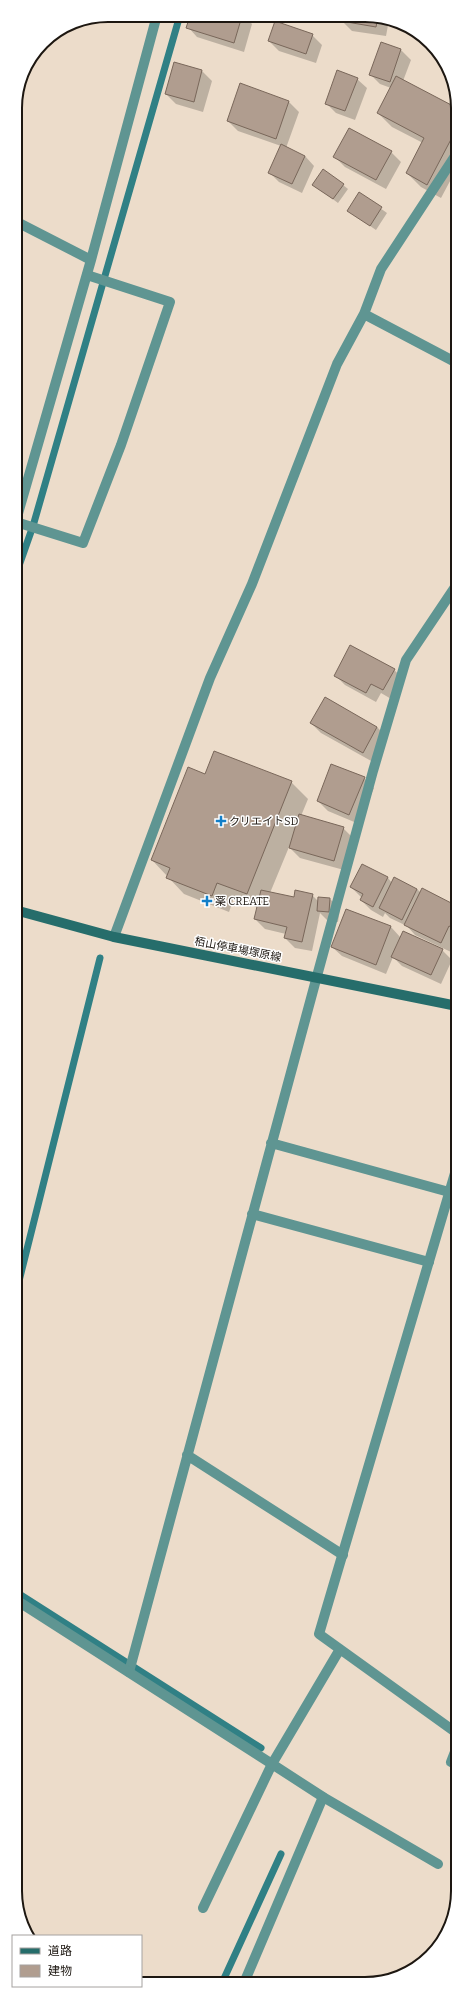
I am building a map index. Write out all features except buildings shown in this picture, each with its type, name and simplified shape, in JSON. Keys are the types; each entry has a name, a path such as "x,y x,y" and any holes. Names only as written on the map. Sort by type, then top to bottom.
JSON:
{"main road":[{"name":"栢山停車場塚原線","path":"22,912 114,937 316,976 451,1005"}],"street":[{"path":"22,502 92,260 155,22"},
{"path":"114,937 210,678 252,584 337,364 364,314 381,269 451,162"},
{"path":"22,225 92,260"},
{"path":"22,525 84,543 121,445 170,302 87,275"},
{"path":"364,314 451,360"},
{"path":"129,1672 316,976 373,771 406,660 451,593"},
{"path":"271,1143 449,1192"},
{"path":"451,1186 319,1634 451,1729"},
{"path":"252,1214 429,1262"},
{"path":"187,1455 343,1555"},
{"path":"22,1604 323,1797 438,1864"},
{"path":"203,1908 272,1764 340,1649"},
{"path":"247,1977 323,1797"}],"waterway":[{"path":"22,557 33,526 178,22"},
{"path":"22,1269 100,958"},
{"path":"22,1596 261,1748"},
{"path":"225,1977 281,1854"}],"place":[{"name":"クリエイトSD","path":"221,821"},
{"name":"薬 CREATE","path":"207,901"}]}
